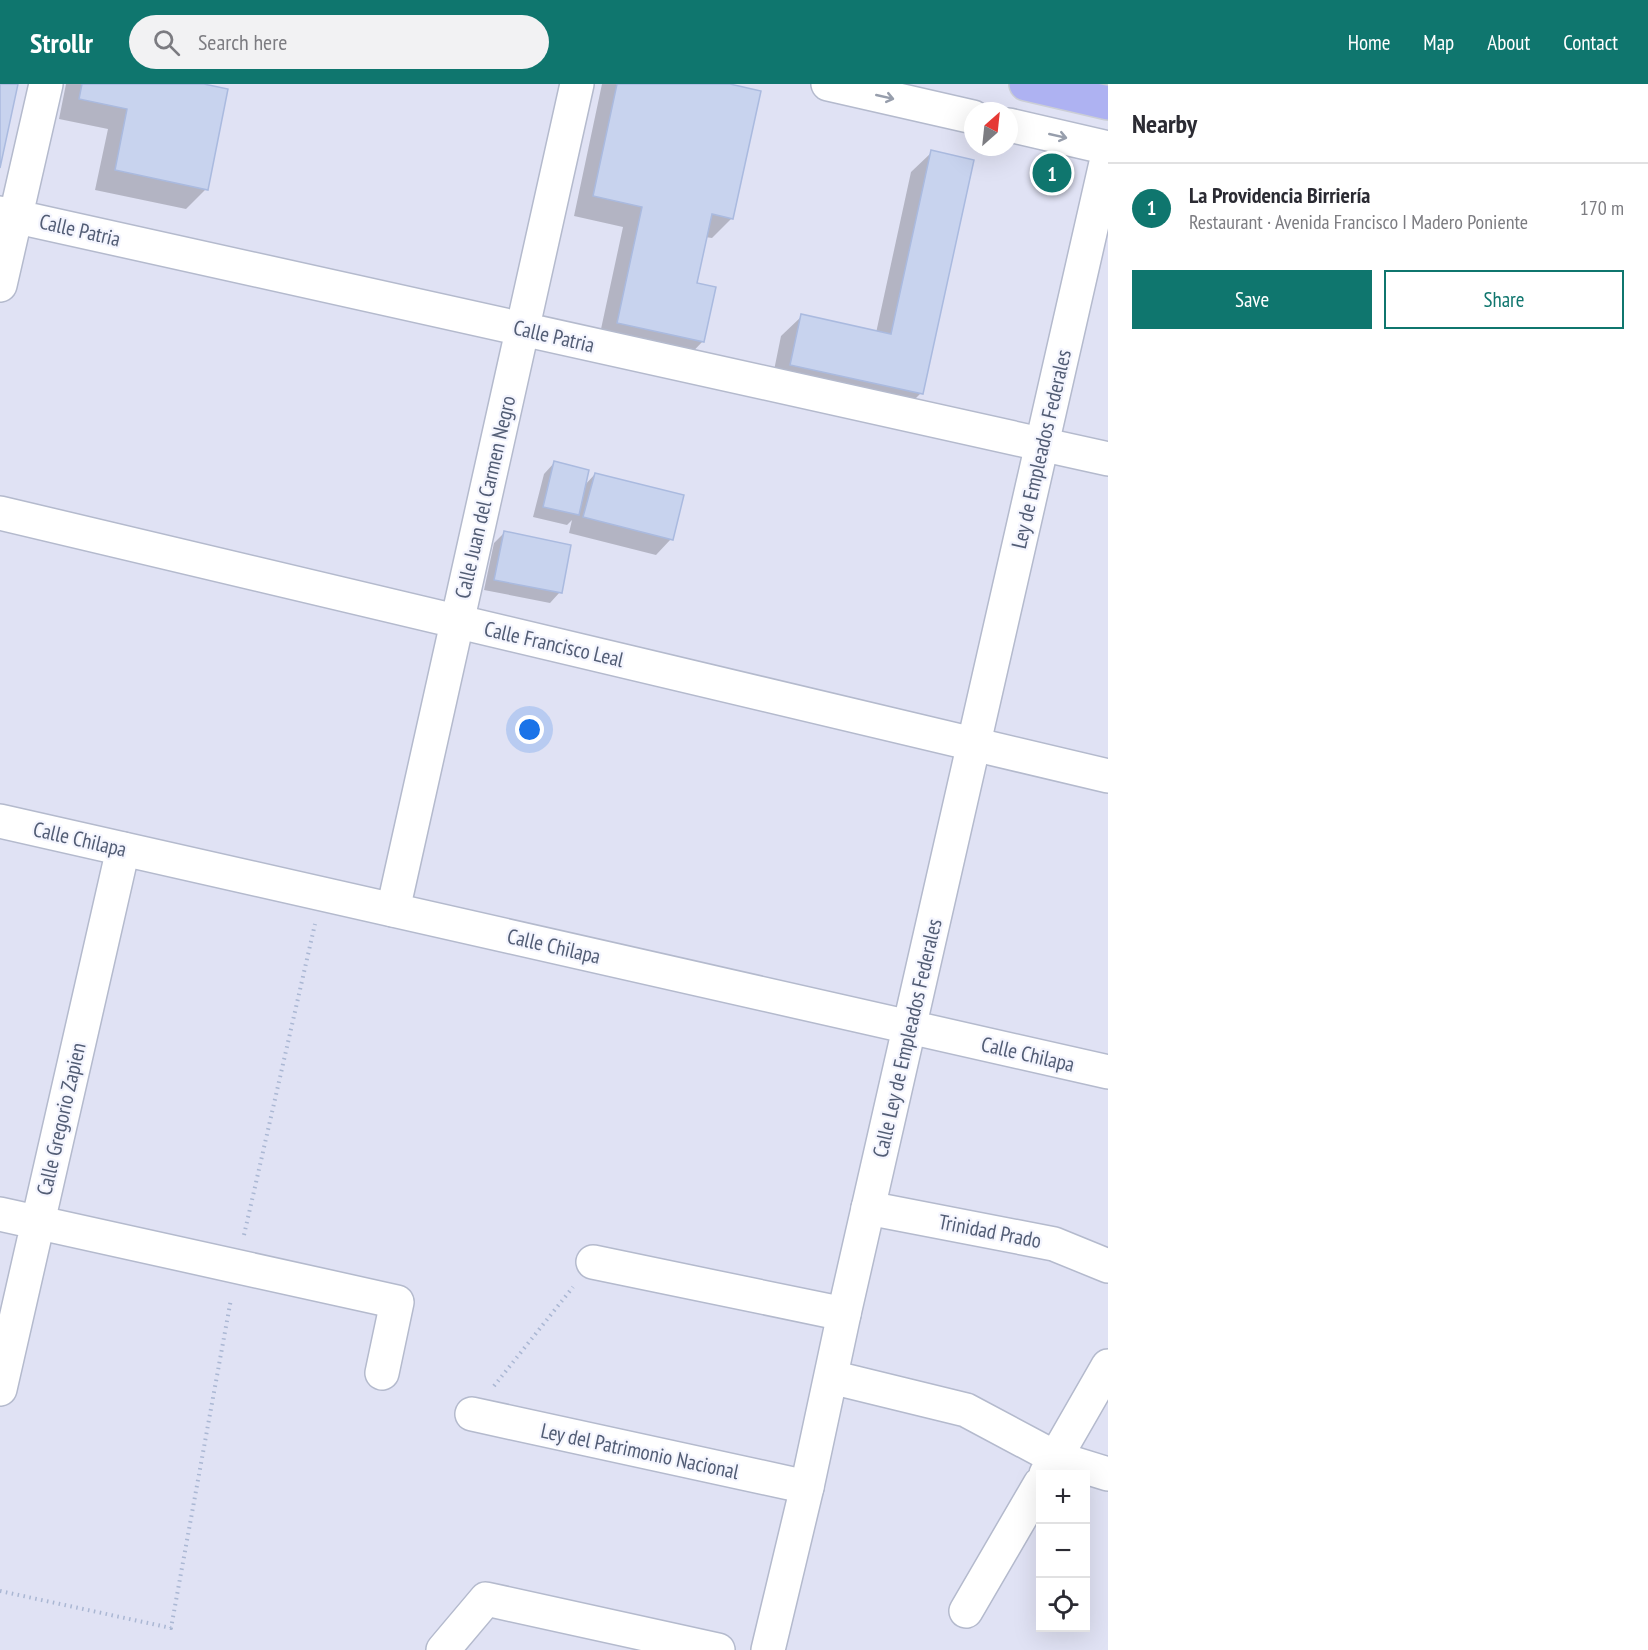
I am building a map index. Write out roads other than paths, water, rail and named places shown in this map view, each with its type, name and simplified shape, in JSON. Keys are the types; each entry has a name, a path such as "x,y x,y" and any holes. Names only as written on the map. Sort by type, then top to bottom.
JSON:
{"main road":[{"path":"1026,84 1108,103"}],"street":[{"path":"0,285 8,214 46,84"},
{"name":"Calle Juan del Carmen Negro","path":"393,910 577,84"},
{"path":"828,84 964,115"},
{"path":"1018,127 1108,148"},
{"name":"Ley de Empleados Federales","path":"974,744 1108,154"},
{"name":"Calle Patria","path":"8,214 1108,459"},
{"name":"Calle Francisco Leal","path":"0,513 1108,776"},
{"name":"Calle Ley de Empleados Federales","path":"768,1650 807,1487 842,1323 974,744"},
{"name":"Calle Chilapa","path":"0,821 1108,1072"},
{"name":"Calle Gregorio Zapien","path":"0,1389 123,849"},
{"name":"Trinidad Prado","path":"868,1208 1054,1244 1108,1266"},
{"path":"0,1215 397,1302 382,1373"},
{"path":"593,1262 842,1323"},
{"path":"1048,1470 1108,1366"},
{"path":"831,1377 966,1410 1044,1470"},
{"name":"Ley del Patrimonio Nacional","path":"472,1414 807,1487"},
{"path":"1090,1473 1108,1474"},
{"path":"966,1611 1036,1491"},
{"path":"443,1650 486,1599 718,1650"}],"place":[{"name":"La Providencia Birriería","path":"1052,173"}]}
